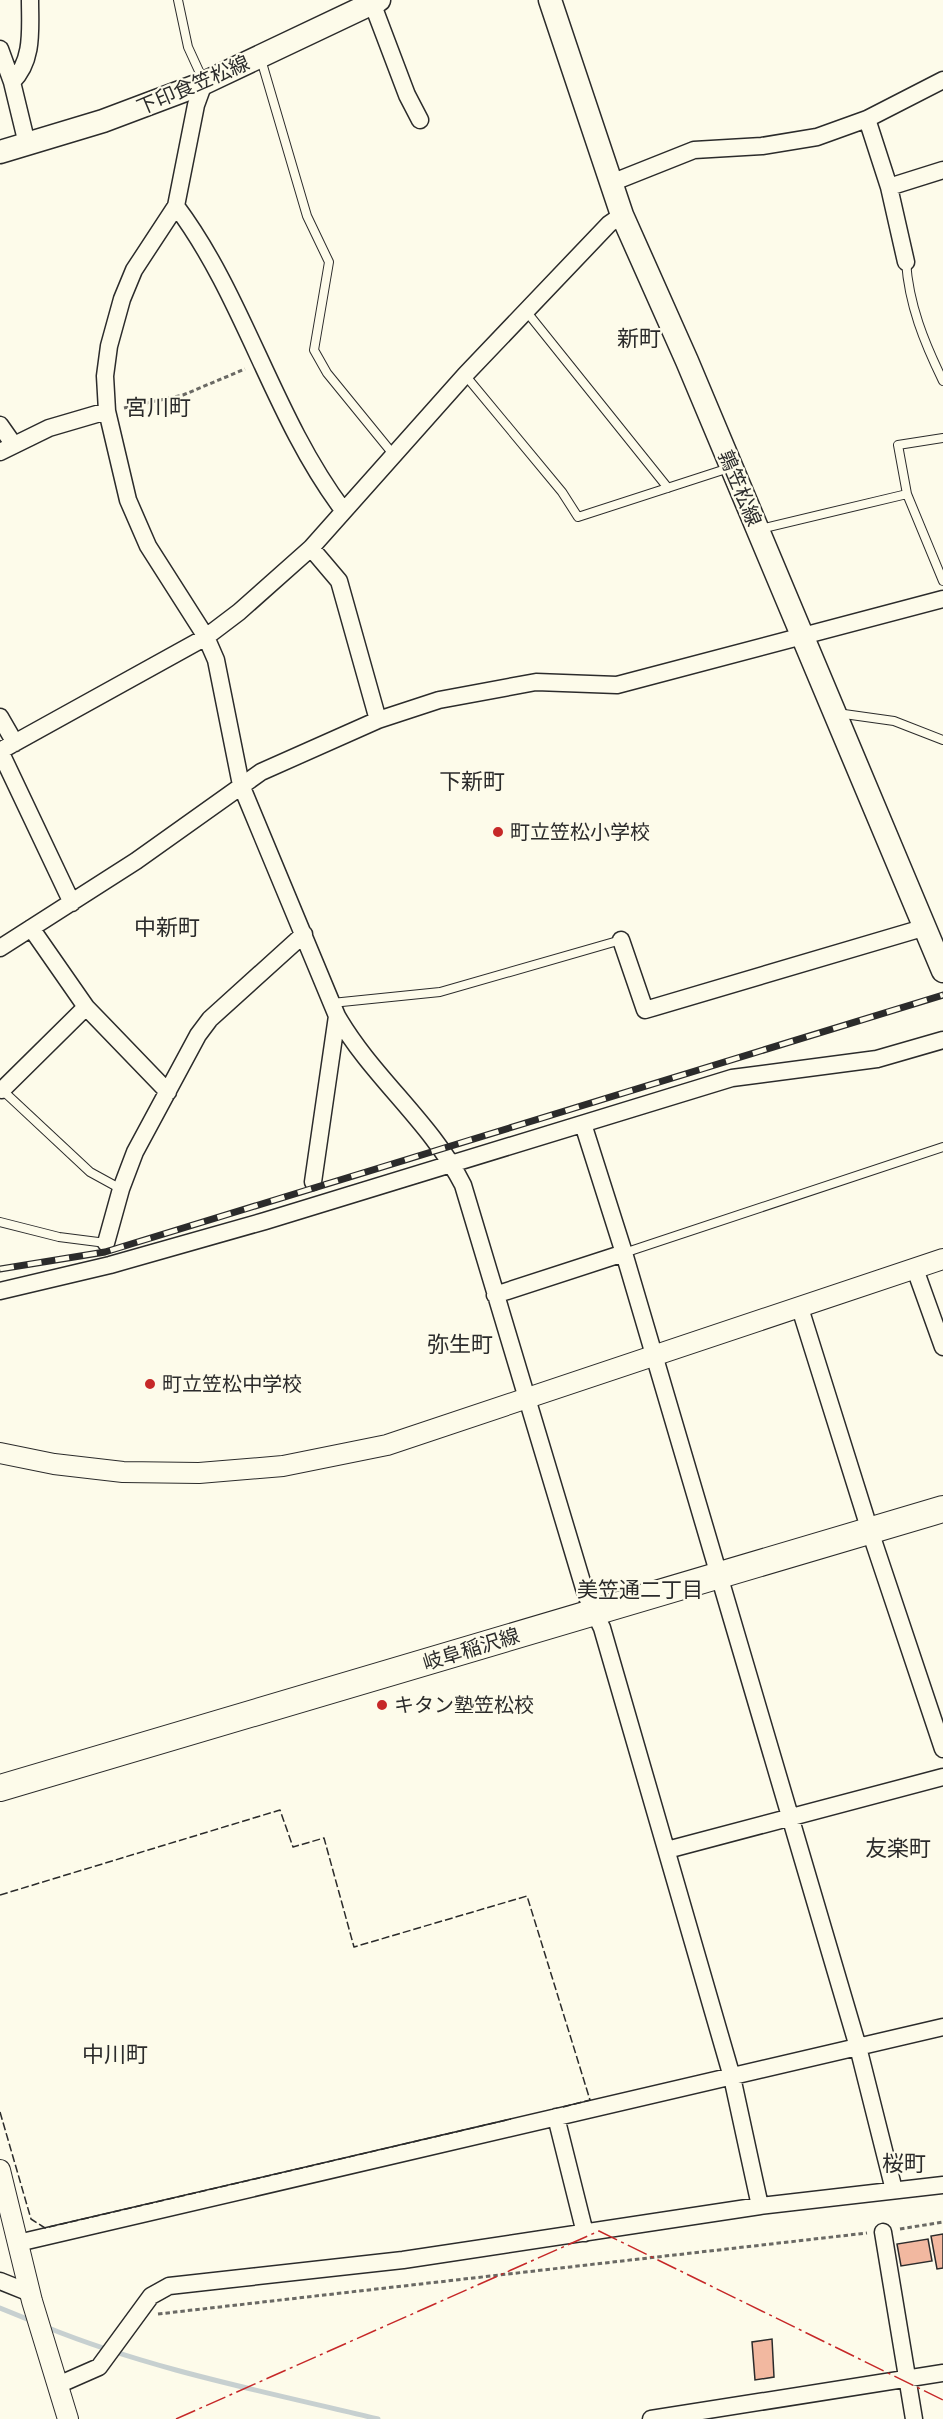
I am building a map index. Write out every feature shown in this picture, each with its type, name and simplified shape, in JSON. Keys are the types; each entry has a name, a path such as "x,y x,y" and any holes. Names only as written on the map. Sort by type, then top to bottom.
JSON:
{"main road":[{"name":"鶉笠松線","path":"550,0 622,214 834,712 933,933 943,971"},
{"name":"下印食笠松線","path":"0,152 103,121 204,83 374,1"},
{"name":"岐阜稲沢線","path":"0,1788 943,1509"}],"street":[{"path":"12,82 23,72 30,45 30,0"},
{"path":"374,1 407,95 420,120"},
{"path":"0,50 12,82 27,144"},
{"path":"611,183 694,150 762,146 817,137 867,119 943,80"},
{"path":"204,83 196,105 176,206 134,270 122,299 109,346 105,376 107,411 128,500 144,537 207,638 216,660 241,785 335,1010 352,1041 453,1164 463,1185 586,1595 602,1628 667,1850 732,2077 760,2206"},
{"path":"867,119 889,187 906,262"},
{"path":"889,187 943,170"},
{"path":"176,206 192,228 224,285 278,399 342,510"},
{"path":"5,748 207,638 311,548 342,510 465,375 609,224 622,214"},
{"path":"0,425 7,448 49,428 107,411"},
{"path":"311,548 339,581 378,720"},
{"path":"0,948 136,861 261,771 378,720 439,700 536,682 617,685 943,599"},
{"path":"0,717 5,748 72,903"},
{"path":"31,928 86,1007 168,1092"},
{"path":"621,940 645,1010 933,933"},
{"path":"106,1244 121,1189 135,1152 198,1035 210,1019 304,934"},
{"path":"1,1089 86,1007"},
{"path":"313,1182 335,1010"},
{"path":"0,1291 110,1265 453,1164 732,1078 877,1059 943,1040"},
{"path":"583,1124 624,1253 791,1817 858,2047 894,2190"},
{"path":"495,1295 624,1253"},
{"path":"0,1453 54,1464 123,1472 199,1473 283,1466 387,1445 943,1259"},
{"path":"915,1269 943,1347"},
{"path":"800,1308 870,1531 943,1749"},
{"path":"667,1850 943,1777"},
{"path":"18,2243 943,2027"},
{"path":"556,2117 585,2233"},
{"path":"0,2170 31,2297 68,2419"},
{"path":"58,2385 99,2367 151,2296 169,2286 403,2260 760,2206 943,2185"},
{"path":"883,2232 914,2419"},
{"path":"0,2281 31,2297"},
{"path":"651,2419 943,2373"}],"lane":[{"path":"178,0 188,47 204,83"},
{"path":"260,56 307,216 329,262 314,350 327,373 393,454"},
{"path":"906,262 908,290 921,333 943,381"},
{"path":"526,311 668,488"},
{"path":"465,375 562,492 578,517 731,467"},
{"path":"943,438 898,445 907,494 943,581"},
{"path":"757,530 907,494"},
{"path":"834,712 894,721 943,740"},
{"path":"335,1010 440,992 621,940"},
{"path":"1,1089 90,1172 121,1189"},
{"path":"624,1253 943,1147"},
{"path":"0,1222 59,1237 106,1244"}],"path":[{"path":"107,411 183,394 261,362"},
{"path":"135,2317 883,2232 943,2222"}],"building":[{"path":"943,2234 943,2268 937,2269 931,2236"},
{"path":"928,2239 932,2261 901,2266 897,2244"},
{"path":"772,2339 774,2377 755,2380 752,2342"}],"waterway":[{"path":"0,2308 32,2321"},
{"path":"46,2327 168,2368 378,2419"}],"railway":[{"path":"0,1269 105,1252 943,995"}],"fence":[{"path":"0,1895 280,1810 293,1847 324,1838 354,1947 527,1896 590,2100 563,2107"},
{"path":"0,2112 31,2219 45,2228 511,2119"}],"power":[{"path":"176,2419 599,2231 943,2400"}],"place":[{"name":"町立笠松小学校","path":"498,832"},
{"name":"町立笠松中学校","path":"150,1384"},
{"name":"キタン塾笠松校","path":"382,1705"}],"district":[{"name":"新町","path":"639,338"},
{"name":"宮川町","path":"158,407"},
{"name":"下新町","path":"472,781"},
{"name":"中新町","path":"167,927"},
{"name":"弥生町","path":"460,1344"},
{"name":"美笠通二丁目","path":"640,1590"},
{"name":"友楽町","path":"898,1848"},
{"name":"中川町","path":"115,2054"},
{"name":"桜町","path":"904,2163"}]}
